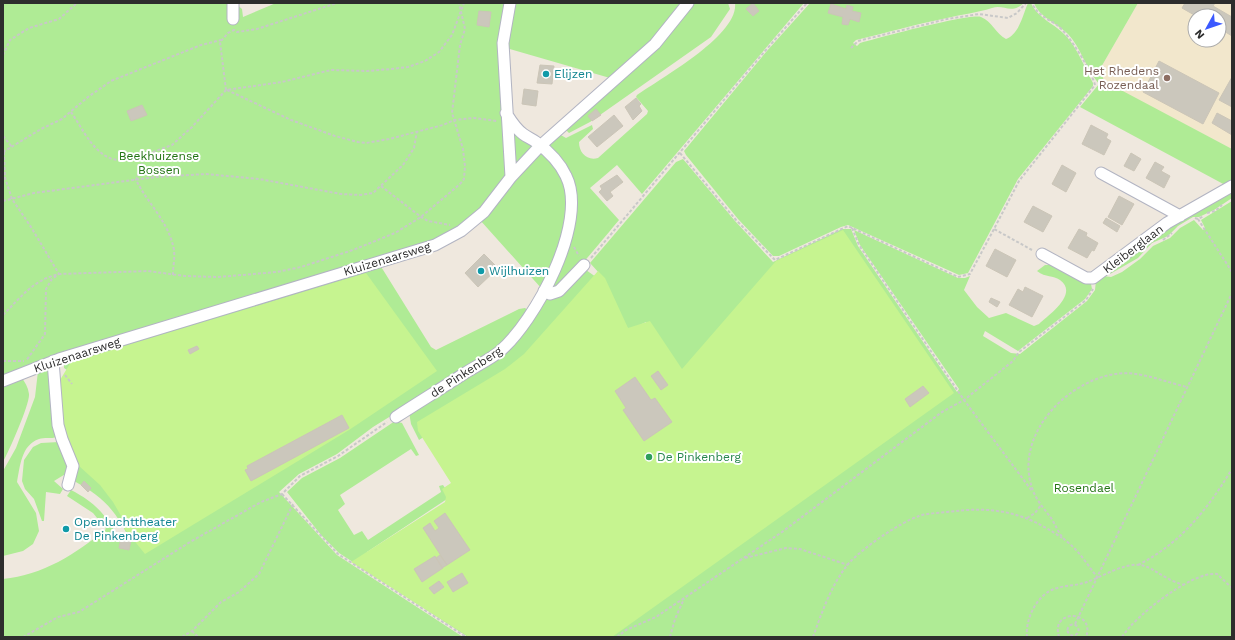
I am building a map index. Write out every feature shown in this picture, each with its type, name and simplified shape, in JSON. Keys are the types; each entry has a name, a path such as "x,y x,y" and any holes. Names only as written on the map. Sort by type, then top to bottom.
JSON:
{"street":[{"path":"233,3 233,19"},
{"path":"510,3 503,43 511,177"},
{"name":"Kluizenaarsweg","path":"3,381 28,365 53,361 435,245 465,228 484,212 511,177 540,146 655,44 688,3"},
{"name":"de Pinkenberg","path":"396,416 499,352 514,337 544,291 558,262 566,235 571,196 570,186 566,174 540,146 519,131 507,117"},
{"name":"Kleiberglaan","path":"1101,173 1180,216"},
{"name":"Kleiberglaan","path":"1042,254 1086,278 1093,278 1180,216 1232,186"},
{"path":"544,291 550,294 559,291 584,265"},
{"path":"53,361 58,425 73,466 68,485"}],"path":[{"path":"3,55 10,40 29,28 60,19 77,3"},
{"path":"59,274 32,227 12,199 5,178 4,152 71,112 88,97 111,81 201,45 221,40 228,33 234,30 236,32 257,29 337,3"},
{"path":"3,315 26,291 44,277 59,274 148,271 173,275 218,277 277,272 301,268 378,240 421,217 464,179 465,171 463,149 452,113 460,45 465,29 459,3"},
{"path":"71,112 98,151 109,158 124,160 145,155 172,145 192,127 226,90 282,82 331,70 367,71 391,69 408,67 426,61 439,52 452,35 464,3"},
{"path":"566,235 584,265 680,153 764,51 807,3"},
{"path":"851,48 858,41 947,19 979,14 1008,18 1018,13 1026,3"},
{"path":"680,153 736,220 775,260 848,226 958,277 964,277 970,274 1019,181 1095,85 1068,36 1056,25 1046,19 1032,3"},
{"path":"221,40 226,90"},
{"path":"226,90 291,120 335,136 358,142 382,140 454,120 507,117"},
{"path":"3,201 34,193 136,180 206,174 259,179 341,194 360,195 373,193 403,165 414,148 417,131"},
{"path":"3,136 12,147"},
{"path":"145,155 136,180 144,196 154,207 168,229 174,251 173,275"},
{"path":"381,186 428,221 465,228"},
{"path":"1193,218 1198,219 1227,202"},
{"path":"1198,219 1232,272"},
{"path":"852,228 859,245 964,400 1034,494 1064,539"},
{"path":"994,229 1042,254"},
{"path":"1161,242 1174,232"},
{"path":"3,361 28,365 45,334 46,289 52,279 59,274"},
{"path":"617,637 626,630 656,617 684,599 865,471 942,412 964,400 1013,361 1019,352 1086,300 1094,285"},
{"path":"1075,624 1069,626 1068,628 1070,636 1076,634 1078,631 1075,624 1078,617 1098,578 1232,293"},
{"path":"1034,494 1030,482 1029,464 1032,445 1048,414 1060,400 1072,391 1095,379 1117,374 1139,375 1187,387"},
{"path":"24,637 54,619 79,612 190,542 261,502 282,494 300,476 338,456 396,416"},
{"path":"1027,637 1029,619 1036,605 1046,593 1053,589 1086,583 1118,570 1138,565 1159,554 1189,528 1212,502 1232,469"},
{"path":"282,494 293,504 329,547 338,554 466,637"},
{"path":"182,637 192,631 221,602 239,592 259,574 293,504"},
{"path":"1027,518 1041,505"},
{"path":"813,637 827,601 848,565 876,541 919,516 983,508 1027,518 1048,528 1064,539 1071,545 1098,578"},
{"path":"744,558 786,548 800,549 848,565"},
{"path":"1138,565 1153,569 1166,578 1184,585"},
{"path":"1122,637 1130,627 1164,596 1184,585 1217,574 1232,588"},
{"path":"670,637 675,619 684,599"},
{"path":"1059,637 1058,625 1062,619 1068,616 1078,617 1086,622 1088,629 1086,637"},
{"path":"192,631 198,637"}],"shaded area":[{"name":"Het Rhedens Rozendaal","path":"1138,3 1232,3 1232,149 1104,82 1100,69"}],"green space":[{"name":"Beekhuizense Bossen","path":"3,3 235,3 242,9 243,17 276,3 507,3 506,179 481,210 447,236 3,377"},
{"path":"513,3 684,3 666,26 610,78 506,48"},
{"path":"693,3 728,3 730,9 711,37 590,122 569,133 564,128"},
{"path":"735,3 804,3 642,194 617,165 590,188 619,220 566,281 550,292 574,196 547,147 559,134 566,138 592,125 593,129 579,142 579,146 582,153 587,157 594,159 598,158 647,114 648,111 636,97 637,95 680,67 712,42 725,28 733,15"},
{"path":"810,3 1024,3 1011,9 996,7 856,40 853,43 857,46 860,43 942,22 973,17 981,17 985,19 999,34 1006,39 1010,37 1017,29 1028,3 1031,3 1038,13 1063,32 1078,53 1093,83 1093,86 1018,179 968,273 959,275 848,225 779,256 773,256 738,219 686,155 684,151 766,52"},
{"path":"1034,3 1138,3 1100,69 1104,81 1232,149 1232,183 1227,186 1080,107 1099,84 1090,72 1073,40 1064,30 1040,13"},
{"path":"511,126 534,145 518,163 515,161"},
{"path":"540,153 546,154 567,186 566,225 542,289 480,220"},
{"name":"Rosendael","path":"683,159 735,221 773,262 842,229 851,229 858,246 957,392 959,389 860,245 854,230 958,278 970,276 964,290 977,307 989,318 1006,313 1034,326 1039,324 1055,310 1064,298 1066,292 1065,286 1057,278 1043,275 1037,271 1045,265 1055,265 1091,284 1092,289 1085,299 1018,351 985,331 983,336 1011,353 1020,354 1087,301 1095,290 1096,280 1103,276 1111,277 1122,272 1140,259 1153,246 1170,238 1180,228 1194,220 1203,230 1205,228 1201,220 1232,201 1232,637 468,637 339,553 321,535 287,492 302,478 340,458 395,421 402,423 419,455 416,456 411,449 340,495 345,504 338,510 354,535 362,531 368,540 441,492 439,486 443,485 447,491 447,499 367,552 413,577 665,356 646,322 630,330 628,329 600,274 590,263 676,162"},
{"path":"1232,189 1232,198 1214,210 1199,217 1193,217 1178,226 1168,236 1152,243 1138,258 1110,274 1107,273 1170,226"},
{"name":"De Pinkenberg","path":"843,230 954,393 612,637 469,637 351,562 445,502 446,497 442,489 451,483 418,431 417,422 505,369 524,354 598,271 605,278 628,328 650,321 682,369 776,261"},
{"path":"380,265 431,347 436,350 519,309 525,308 529,311 498,350 373,427 337,454 299,474 279,492 337,555 463,637 3,637 3,579 32,573 58,562 83,547 106,529 93,513 67,496 71,490 96,506 112,527 122,546 131,542 120,522 108,506 93,493 74,481 67,370 64,368 64,361"},
{"path":"586,270 596,277 571,341 419,440 411,424 409,412 501,354 545,296"},
{"path":"366,273 437,371 349,430 145,554 124,528 127,526 113,502 100,485 79,466 72,455 59,409 60,380 71,362"},
{"path":"48,367 57,437 39,439 28,446 22,457 17,482 36,513 39,531 33,544 23,551 3,556 3,471 16,448 35,397 38,371"},
{"path":"21,377 28,389 28,399 19,428 3,462 3,384"},
{"path":"59,442 70,468 67,473 54,481 63,489 60,494 46,492 44,521 42,521 34,499 25,489 22,481 24,460 33,447 41,443"}],"building":[{"path":"753,3 759,11 753,16 746,9"},
{"path":"1185,3 1215,3 1213,6 1216,8 1187,8 1187,11 1182,8"},
{"path":"831,4 846,9 847,5 853,7 852,11 861,13 859,22 850,19 848,25 842,24 843,17 828,13"},
{"path":"479,11 491,12 489,27 477,25"},
{"path":"1227,14 1232,17 1232,36 1227,33"},
{"path":"1159,61 1219,93 1203,124 1143,92"},
{"name":"Elijzen","path":"540,65 554,66 552,84 537,83"},
{"path":"1232,77 1232,107 1219,100"},
{"path":"524,89 538,91 536,106 522,104"},
{"path":"636,98 641,104 639,106 642,111 633,120 625,107"},
{"path":"142,105 147,115 131,121 127,111"},
{"path":"596,109 601,115 592,121 588,116"},
{"path":"1217,113 1232,121 1232,135 1212,123"},
{"path":"614,115 623,126 597,147 588,137"},
{"path":"1091,125 1108,134 1106,138 1111,141 1104,155 1082,144"},
{"path":"1131,153 1141,159 1134,171 1124,166"},
{"path":"1155,162 1164,167 1161,171 1170,176 1164,188 1146,178"},
{"path":"1062,165 1076,173 1066,192 1052,184"},
{"path":"617,175 623,182 610,192 613,196 607,201 599,192 602,189 600,186"},
{"path":"1119,196 1134,204 1122,225 1108,217"},
{"path":"1033,206 1052,216 1043,232 1024,222"},
{"path":"1106,218 1120,226 1117,232 1103,223"},
{"path":"1079,229 1087,233 1086,236 1098,243 1094,251 1092,250 1087,258 1068,248"},
{"path":"995,249 1016,260 1007,277 986,266"},
{"name":"Wijlhuizen","path":"484,254 498,268 478,287 465,273"},
{"path":"1025,287 1043,296 1032,317 1009,305 1018,289 1023,292"},
{"path":"991,298 1000,302 997,307 989,302"},
{"path":"197,346 199,349 190,354 188,350"},
{"path":"658,371 668,385 661,390 651,376"},
{"path":"635,377 651,400 655,398 672,422 644,441 623,410 626,408 615,391"},
{"path":"923,386 929,393 910,407 905,399"},
{"path":"342,415 349,428 251,481 245,470 248,469 247,466"},
{"path":"84,481 91,488 88,492 81,485"},
{"path":"445,513 470,550 447,565 423,528 430,523 435,531 439,528 434,521"},
{"path":"121,538 131,540 129,550 119,548"},
{"path":"440,555 447,565 442,568 436,558"},
{"path":"435,556 443,568 422,582 414,569"},
{"path":"462,573 468,583 453,592 447,582"},
{"path":"439,581 444,587 434,594 429,588"}],"place":[{"name":"Elijzen","path":"546,74"},
{"name":"Het Rhedens Rozendaal","path":"1167,78"},
{"name":"Wijlhuizen","path":"481,271"},
{"name":"De Pinkenberg","path":"649,457"},
{"name":"Openluchttheater De Pinkenberg","path":"66,529"}]}
